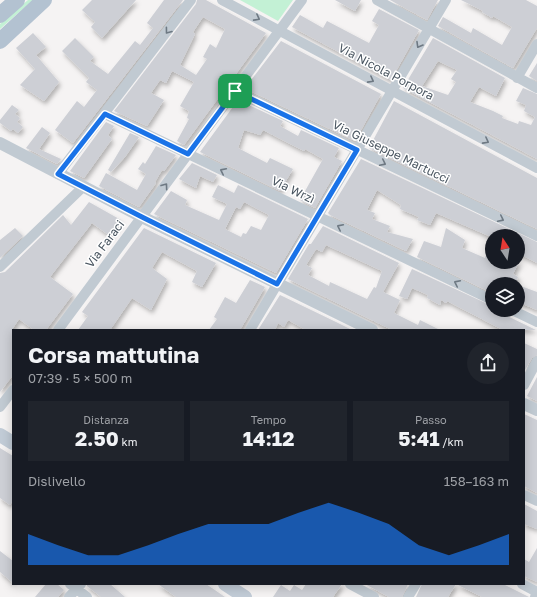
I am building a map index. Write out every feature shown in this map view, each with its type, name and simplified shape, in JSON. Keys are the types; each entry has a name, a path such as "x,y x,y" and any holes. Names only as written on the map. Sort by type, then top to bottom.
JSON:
{"main road":[{"path":"0,15 17,0"},
{"path":"0,41 44,0"},
{"path":"0,435 12,442"},
{"path":"227,585 245,597"}],"street":[{"path":"58,174 191,0"},
{"name":"Via Nicola Porpora","path":"222,0 537,168"},
{"name":"Via Faraci","path":"59,329 302,0"},
{"path":"377,0 537,88"},
{"path":"251,329 446,0"},
{"path":"517,78 537,44"},
{"name":"Via Giuseppe Martucci","path":"235,91 537,236"},
{"name":"Via Wrzì","path":"105,114 485,297"},
{"path":"0,143 142,217 370,329"},
{"path":"0,267 83,187"},
{"path":"525,316 537,322"},
{"path":"525,383 537,361"},
{"path":"0,407 12,391"},
{"path":"525,404 537,410"},
{"path":"525,495 537,501"},
{"path":"352,585 374,597"},
{"path":"408,597 415,585"},
{"path":"524,585 537,592"},
{"path":"69,597 76,586 87,597"}],"green space":[{"path":"28,0 33,0 0,29 0,24"},
{"path":"240,0 293,0 278,21"}],"building":[{"path":"92,0 136,0 102,38 91,27 95,22 82,10"},
{"path":"164,0 183,0 73,143 55,130 77,101 84,107 97,90 86,82 89,78 62,51 75,38 94,57 90,61 108,74 135,41 140,45 153,28 147,23"},
{"path":"197,0 206,0 266,33 184,145 177,141 189,119 187,118 189,111 180,106 194,82 172,71 166,83 160,80 151,93 164,100 147,126 114,111 196,4","holes":["203,17 225,29 216,48 210,44 203,57 207,59 196,75 180,65 195,34 193,32"]},
{"path":"335,0 361,0 355,11"},
{"path":"390,0 438,0 427,20"},
{"path":"461,0 526,0 537,6 537,28 513,68 438,26 443,17 471,33 473,28 502,45 512,27 493,16 492,18 482,12 483,11"},
{"path":"379,9 419,30 391,80 292,27 300,15 323,28 327,21 369,43 379,25 372,21"},
{"path":"33,33 46,47 36,55 59,82 44,101 20,85 35,69 16,48"},
{"path":"433,38 505,78 496,96 479,87 470,102 503,116 502,118 518,124 519,121 531,125 535,117 524,111 526,105 516,101 523,88 537,94 537,159 403,88","holes":["438,61 457,70 451,79 456,82 448,95 422,86"]},
{"path":"281,41 381,94 355,141 245,88"},
{"path":"537,63 537,81 529,76"},
{"path":"238,100 283,121 280,126 298,136 301,130 339,148 334,157 342,161 315,208 300,200 323,159 305,149 304,151 263,130 260,135 244,130 238,148 267,163 270,158 293,169 280,191 200,152"},
{"path":"394,101 537,178 537,229 369,148"},
{"path":"12,105 19,110 15,114 20,118 17,122 23,127 18,133 13,129 11,131 0,123 0,120"},
{"path":"106,122 114,126 108,135 112,139 84,178 70,171"},
{"path":"42,127 50,133 39,149 61,159 57,164 26,148"},
{"path":"130,133 139,137 125,157 111,172 108,170"},
{"path":"156,146 176,155 164,171 162,170 155,182 156,183 139,207 99,186 106,173 137,190 146,174 138,169 143,162 145,164"},
{"path":"361,159 509,229 485,229 485,234 436,213 430,225 417,220 419,217 400,209 401,205 377,190 367,210 375,213 372,219 390,226 387,232 413,239 406,251 328,213"},
{"path":"192,163 217,175 213,182 200,176 196,188 179,179"},
{"path":"218,185 234,193 238,185 308,219 276,273 154,214 171,191 187,200 185,205 219,220 227,204 212,197","holes":["244,202 269,215 261,230 251,226 246,234 243,233 241,237 225,229 236,207 240,209"]},
{"path":"89,202 121,220 110,236 92,223 50,277 73,294 47,329 33,329 19,319 12,329 12,376 0,392 0,273 5,272 63,215 71,225"},
{"path":"323,226 399,263 383,292 400,300 394,313 418,325 420,320 438,329 390,329 288,279 309,244 311,244","holes":["326,245 382,271 376,288 374,287 367,299 330,282 329,286 308,275 312,268 306,265 316,249 322,252"]},
{"path":"15,228 23,236 0,258 0,240"},
{"path":"144,228 216,263 202,287 192,282 197,271 162,252 152,268 167,279 151,310 132,298 111,329 79,329 88,316 82,312"},
{"path":"446,228 465,240 462,248 485,258 485,269 516,269 513,274 518,277 485,277 485,290 417,257 424,241 441,247"},
{"path":"525,236 537,242 537,263 525,257"},
{"path":"412,269 485,303 485,317 509,317 536,330 501,329 447,301 446,303 441,300 440,305 427,298 428,295 412,288 407,299 399,296"},
{"path":"250,280 265,287 241,329 210,329 217,319 214,317 225,297 236,303"},
{"path":"525,288 537,292 537,310 525,305"},
{"path":"280,295 350,329 304,329 288,320 284,327 278,323 275,329 259,329"},
{"path":"525,343 537,349 537,355 532,358 525,370"},
{"path":"537,377 537,401 527,396"},
{"path":"525,414 537,420 537,493 525,487"},
{"path":"0,448 12,455 12,502 10,505 0,498"},
{"path":"525,505 537,511 537,529 525,524"},
{"path":"537,548 537,582 525,576 525,560 529,562"},
{"path":"0,551 12,560 12,582 0,572"},
{"path":"45,585 58,585 64,590 58,597 35,597"},
{"path":"111,585 125,597 101,597 87,586"},
{"path":"159,585 207,585 225,597 176,597"},
{"path":"281,585 290,591 294,585 302,590 305,585 341,585 333,597 273,597"},
{"path":"367,585 408,585 402,597 389,597"},
{"path":"422,585 455,585 448,597 416,597"},
{"path":"458,585 505,585 529,597 482,597"}],"route":[{"path":"235,91 357,150 277,284 58,174 105,114 188,154 235,91"}]}
